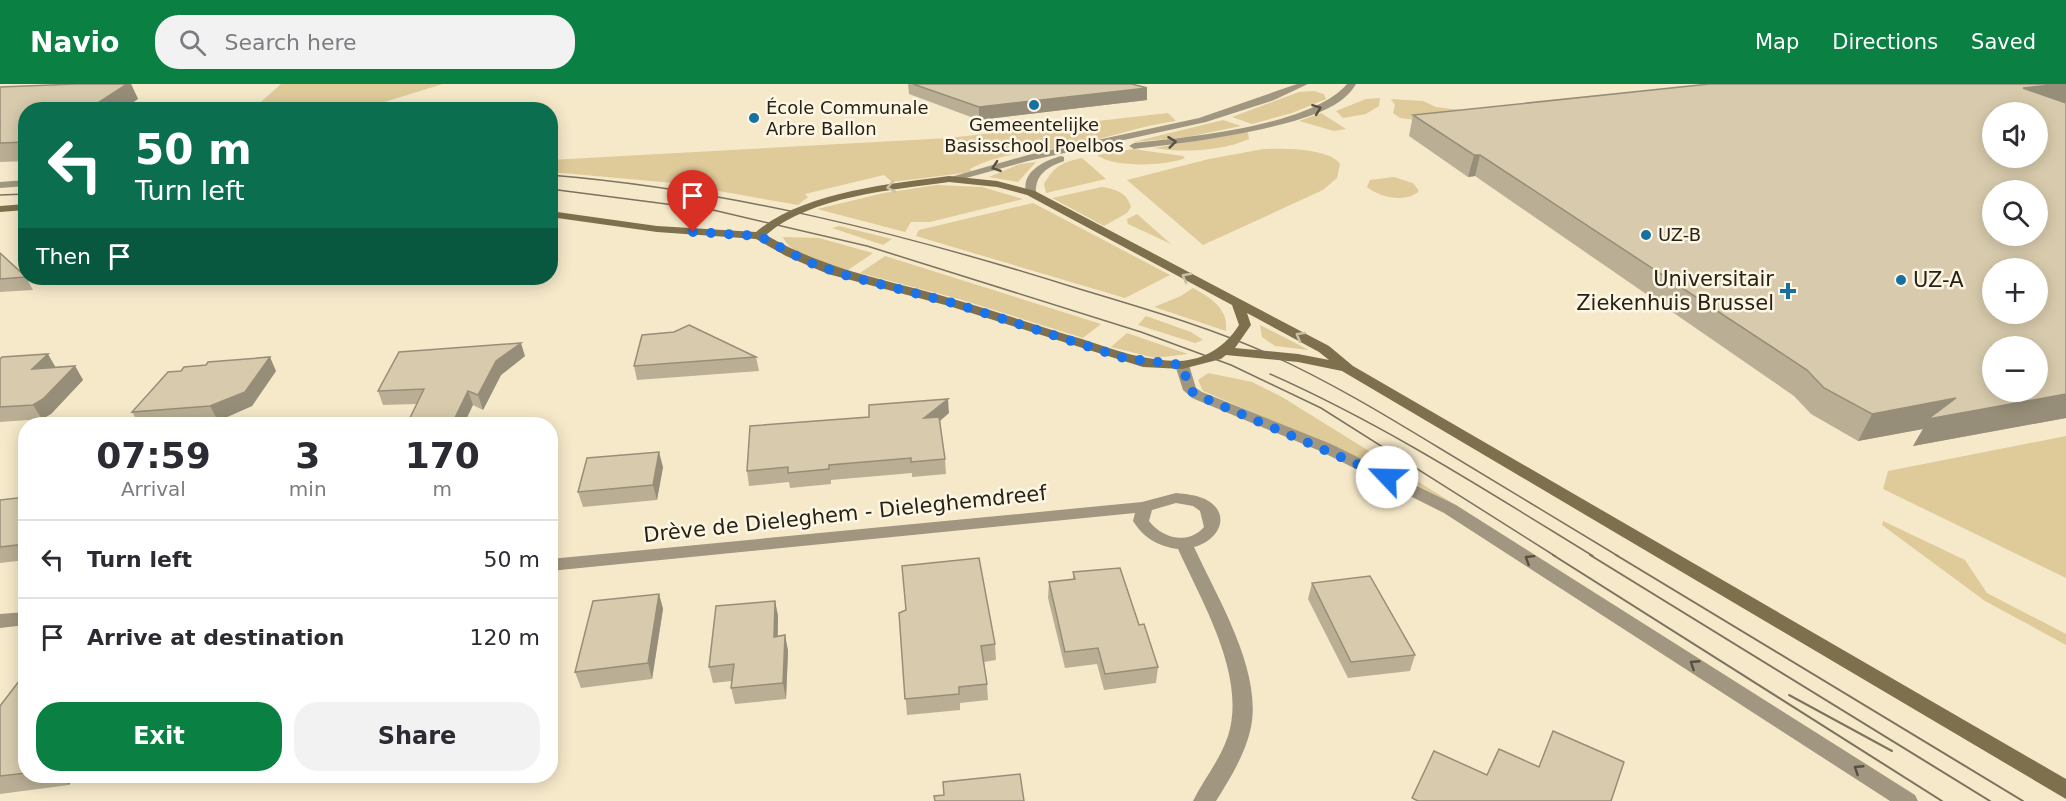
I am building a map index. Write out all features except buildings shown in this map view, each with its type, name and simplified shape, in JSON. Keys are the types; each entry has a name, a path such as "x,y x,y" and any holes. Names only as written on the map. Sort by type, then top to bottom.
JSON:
{"street":[{"path":"759,236 775,222 810,206 886,188 977,175 1027,158 1192,124 1265,102 1304,84"},
{"path":"1031,193 1033,176 1048,163 1090,152 1202,138 1277,122 1337,100 1348,93 1352,84"},
{"path":"949,179 997,184 1031,193 1324,349 1348,369 2066,790"},
{"path":"0,185 18,184"},
{"path":"0,208 18,207"},
{"path":"558,215 657,228 759,236 799,258 848,276 953,303 1124,358 1182,365 1212,358 1235,342 1245,325 1238,305"},
{"path":"1224,351 1298,358 1348,369"},
{"path":"1182,365 1190,390 1197,395 1335,453 1450,509 1907,801"},
{"name":"Drève de Dieleghem - Dieleghemdreef","path":"558,564 1145,507 1160,499 1181,497 1208,510 1214,522 1209,534 1203,539 1184,544"},
{"path":"1145,507 1141,521 1152,535 1173,543 1184,544 1237,667 1243,693 1243,720 1236,746 1224,773 1204,801"},
{"path":"0,621 18,619"}],"shaded area":[{"path":"281,84 443,84 384,102 261,102"},
{"path":"1314,91 1324,94 1326,99 1292,113 1252,124 1232,117 1299,92"},
{"path":"1380,98 1379,106 1366,114 1343,118 1336,111 1366,99"},
{"path":"1391,99 1423,101 1436,107 1484,113 1415,120 1400,118 1393,113 1395,105"},
{"path":"1168,113 1176,121 1068,147 1006,156 982,163 970,169 972,171 964,173 892,182 884,175 805,194 808,197 798,205 673,183 558,173 558,160 949,138"},
{"path":"1321,113 1346,129 1334,131 1299,121"},
{"path":"1223,120 1241,126 1187,137 1133,142"},
{"path":"1248,132 1249,139 1227,146 1190,151 1154,148"},
{"path":"1133,149 1185,158 1165,163 1127,164 1097,155"},
{"path":"1264,149 1305,150 1326,155 1340,164 1337,178 1323,190 1203,245 1127,180 1209,159"},
{"path":"1082,158 1106,179 1046,193 1044,184 1055,169 1064,163"},
{"path":"1036,162 1018,182 989,177 1020,164"},
{"path":"1394,177 1413,183 1419,191 1408,197 1393,198 1367,187 1370,180"},
{"path":"937,185 982,187 1023,199 930,222 911,222 905,232 817,209 884,193"},
{"path":"1102,187 1120,193 1127,198 1131,207 1127,213 1104,226 1052,198"},
{"path":"1033,203 1170,275 1125,298 916,236 919,230"},
{"path":"1137,214 1171,244 1128,224 1127,219"},
{"path":"839,226 892,239 883,245 832,228"},
{"path":"783,237 819,238 873,253 848,270 802,255 787,244"},
{"path":"885,256 1101,324 1083,338 959,299 860,273"},
{"path":"1193,288 1217,304 1224,316 1226,331 1154,307 1181,296"},
{"path":"1146,316 1191,332 1203,340 1195,343 1138,325"},
{"path":"1260,325 1309,350 1275,346 1262,337"},
{"path":"1127,333 1188,354 1155,358 1111,347"},
{"path":"1208,373 1252,382 1282,397 1459,507 1379,466 1203,391 1198,380"},
{"path":"2066,436 2066,578 1883,489 1888,471"},
{"path":"1883,521 1965,560 1987,593 2066,634 2066,645 1985,601 1882,525"}],"tram line":[{"path":"558,176 683,191 814,216 1009,267 1197,326 1269,354 1335,387 1618,556"},
{"path":"558,190 713,210 867,246 1141,332 1231,365 1321,408 1555,556"},
{"path":"0,195 18,194"},
{"path":"1270,374 1394,436 1593,556"},
{"path":"1553,555 1942,801"},
{"path":"1590,555 1990,801"},
{"path":"1616,555 2023,801"},
{"path":"1789,695 1892,751"}],"place":[{"name":"Gemeentelijke Basisschool Poelbos","path":"1034,105"},
{"name":"École Communale Arbre Ballon","path":"754,118"},
{"name":"UZ-B","path":"1646,235"},
{"name":"UZ-A","path":"1901,280"},
{"name":"Universitair Ziekenhuis Brussel","path":"1788,291"}],"route":[{"path":"693,232 759,236 790,254 848,276 953,303 1124,358 1143,363 1182,365 1190,390 1197,395 1295,435 1387,477"}]}
